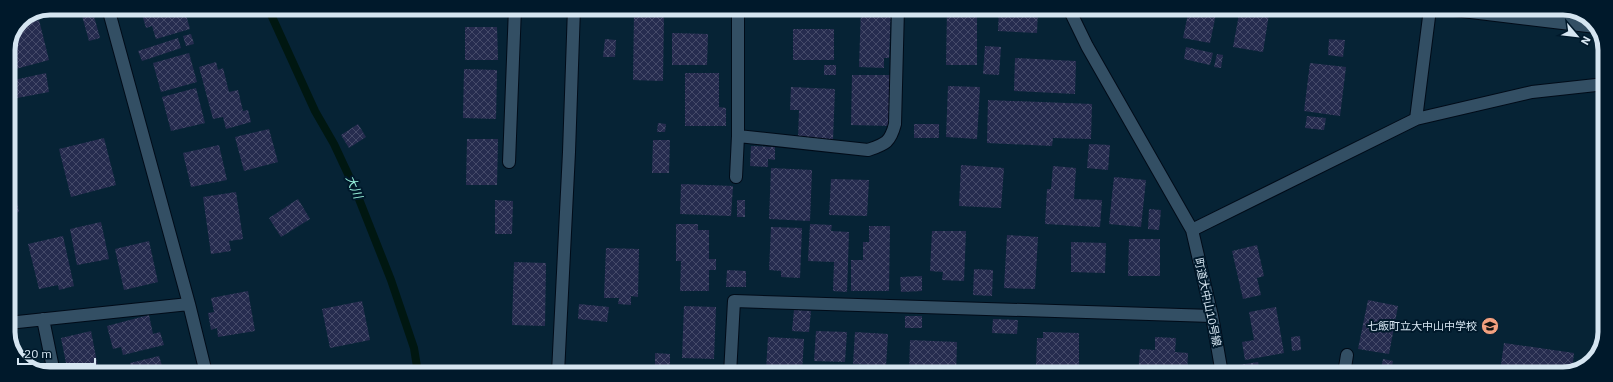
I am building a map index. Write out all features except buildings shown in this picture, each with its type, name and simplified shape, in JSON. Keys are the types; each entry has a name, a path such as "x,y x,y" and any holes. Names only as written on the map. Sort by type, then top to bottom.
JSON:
{"street":[{"path":"110,15 189,304 205,367"},
{"path":"509,162 515,15"},
{"path":"558,367 569,152 574,15"},
{"path":"736,177 738,136 738,15"},
{"path":"738,136 868,150 884,144 892,134 895,124 898,15"},
{"name":"町道大中山10号線","path":"1072,15 1087,46 1192,230 1212,316 1221,367"},
{"path":"1416,119 1429,15"},
{"path":"1496,15 1588,26"},
{"path":"1192,230 1416,119 1532,92 1598,85"},
{"path":"730,367 734,301 1212,316"},
{"path":"15,322 189,304"},
{"path":"43,319 53,367"},
{"path":"1345,367 1348,354"}],"waterway":[{"name":"大川","path":"271,15 315,111 334,144 355,189 391,280 414,348 417,367"}],"place":[{"name":"七飯町立大中山中学校","path":"1490,326"}]}
